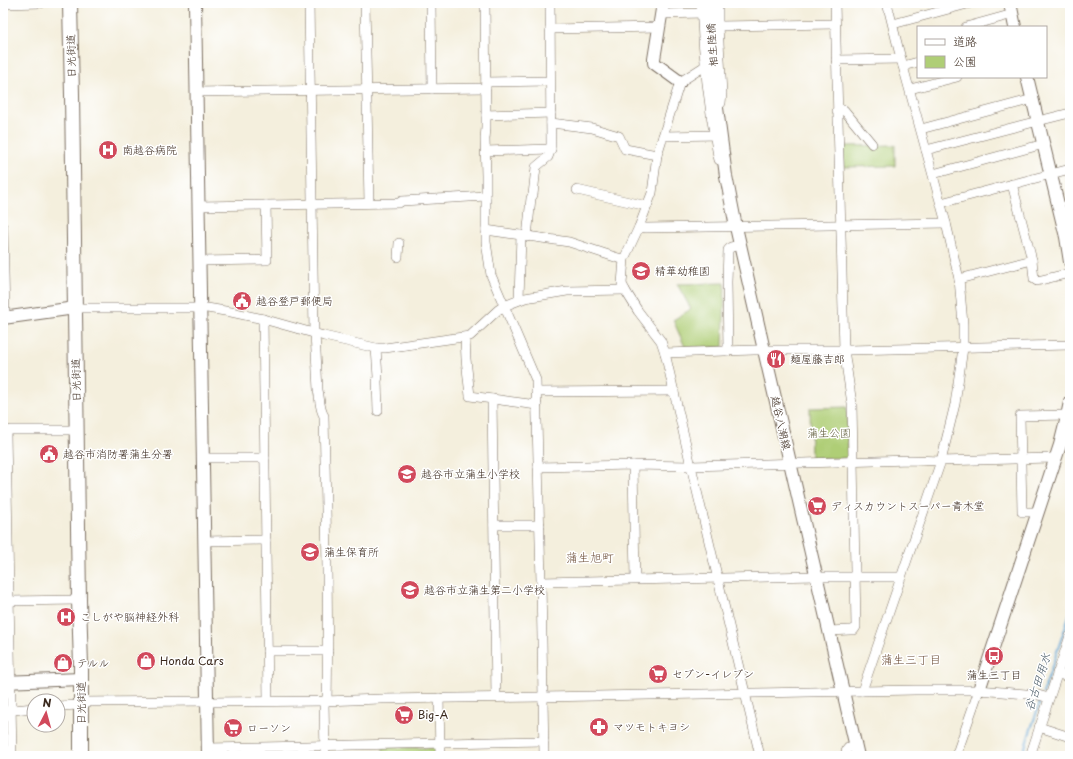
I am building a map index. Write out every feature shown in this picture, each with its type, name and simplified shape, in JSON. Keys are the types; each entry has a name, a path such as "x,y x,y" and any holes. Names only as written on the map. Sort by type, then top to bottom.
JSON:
{"main road":[{"name":"日光街道","path":"70,3 81,756"}],"street":[{"path":"3,4 41,3"},
{"path":"195,3 208,752 324,746 544,741"},
{"path":"309,3 315,333 318,390 321,411 324,416 328,650 324,746 325,756"},
{"path":"365,3 368,203"},
{"path":"431,3 432,89"},
{"path":"485,3 486,230 488,257 491,275 536,380 544,756"},
{"path":"519,299 524,236 531,198 533,195 536,167 548,157 551,149 550,3"},
{"path":"663,136 717,135 709,105 701,3"},
{"name":"相生陸橋","path":"709,3 715,87"},
{"path":"717,108 720,103 722,93 718,3"},
{"path":"829,631 854,630 856,627 852,404 844,350 835,3"},
{"path":"862,691 941,461 955,404 963,348 963,324 959,279 941,203 887,3"},
{"path":"893,24 971,3"},
{"path":"680,82 654,63 662,8 702,13"},
{"path":"968,26 1011,8 1015,26"},
{"path":"718,26 836,24"},
{"path":"550,29 659,27"},
{"path":"836,60 917,62"},
{"path":"705,66 680,82 657,155 652,191 639,227 624,259 622,284 638,311 661,341 666,353 691,466 760,756"},
{"path":"910,89 953,78"},
{"path":"1027,78 1066,238 1070,262"},
{"path":"196,92 432,89 550,81"},
{"name":"越谷八潮線","path":"715,87 717,135 736,227 857,750"},
{"path":"921,129 1033,100"},
{"path":"837,111 844,110 872,144"},
{"path":"486,115 551,113"},
{"path":"926,150 1070,113"},
{"path":"551,123 592,128 620,136 626,148 657,155"},
{"path":"933,174 1044,144"},
{"path":"486,151 551,149"},
{"path":"941,203 1070,169"},
{"path":"1012,184 1032,260 1034,279 1038,280 1070,272"},
{"path":"576,190 647,206"},
{"path":"198,206 399,203 402,201 486,196"},
{"path":"199,261 267,260 266,205"},
{"path":"639,227 736,227 946,223"},
{"path":"3,227 4,318 75,308 200,307 263,319 376,348 385,348 470,336 498,310 519,299 567,291 625,290"},
{"path":"486,230 569,242 624,259"},
{"path":"398,258 399,243"},
{"path":"728,351 728,250 731,247 740,245"},
{"path":"959,279 1032,260"},
{"path":"263,319 268,701"},
{"path":"465,337 470,396 537,406"},
{"path":"666,353 1070,345"},
{"path":"376,348 378,411"},
{"path":"536,392 674,391"},
{"path":"492,399 496,697"},
{"path":"956,756 1068,420 1070,402"},
{"path":"1037,514 1034,512 1022,512 1020,416 1068,420"},
{"path":"12,756 7,710 6,632 9,601 5,517 7,432 11,430 77,430"},
{"path":"203,458 265,458"},
{"path":"538,467 633,465 691,466 1055,459"},
{"path":"633,465 635,579"},
{"path":"494,525 540,525"},
{"path":"204,542 266,540"},
{"path":"541,582 817,576 900,577"},
{"path":"9,601 79,600"},
{"path":"1030,756 1070,636"},
{"path":"267,651 328,650"},
{"path":"1057,674 1070,678"},
{"path":"7,682 81,679"},
{"path":"66,705 81,703 326,701 843,691 978,690 1038,695 1049,698"},
{"path":"439,698 440,756"},
{"path":"7,710 26,709"},
{"path":"1039,727 1070,737"},
{"path":"845,756 848,747 857,750"}],"green space":[{"path":"895,145 895,166 844,167 843,146"},
{"path":"725,283 723,347 685,347 673,320 691,309 677,284"},
{"name":"蒲生公園","path":"847,407 848,458 811,458 810,408"},
{"path":"383,747 436,748 436,756 383,756"}],"waterway":[{"name":"谷古田用水","path":"1043,693 1070,613"},
{"name":"谷古田用水","path":"1022,756 1041,699"}],"place":[{"name":"南越谷病院","path":"108,150"},
{"name":"精華幼稚園","path":"641,271"},
{"name":"越谷登戸郵便局","path":"242,301"},
{"name":"麺屋藤吉郎","path":"776,359"},
{"name":"越谷市消防署蒲生分署","path":"49,454"},
{"name":"越谷市立蒲生小学校","path":"407,474"},
{"name":"ディスカウントスーパー青木堂","path":"817,506"},
{"name":"蒲生保育所","path":"310,552"},
{"name":"越谷市立蒲生第二小学校","path":"410,590"},
{"name":"こしがや脳神経外科","path":"66,617"},
{"name":"蒲生三丁目","path":"994,656"},
{"name":"Honda Cars","path":"146,661"},
{"name":"テルル","path":"63,663"},
{"name":"セブン-イレブン","path":"658,674"},
{"name":"Big-A","path":"404,715"},
{"name":"マツモトキヨシ","path":"599,727"},
{"name":"ローソン","path":"233,728"}],"district":[{"name":"蒲生旭町","path":"590,558"},
{"name":"蒲生三丁目","path":"911,660"}]}
